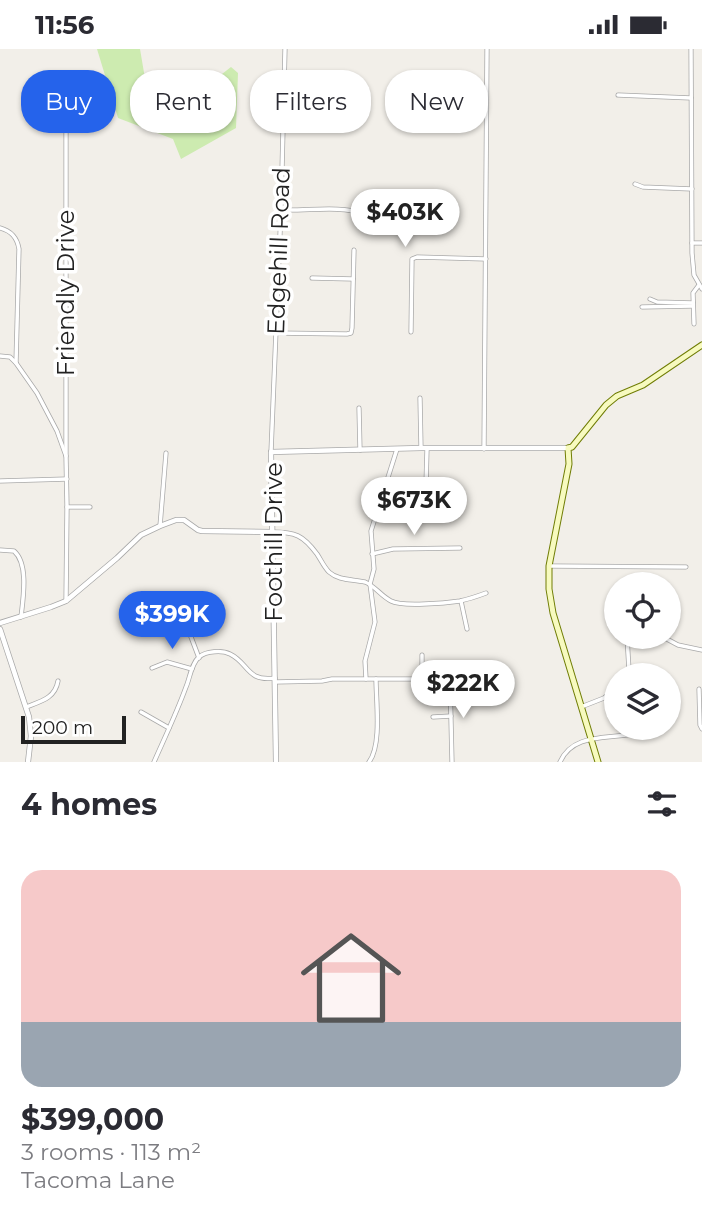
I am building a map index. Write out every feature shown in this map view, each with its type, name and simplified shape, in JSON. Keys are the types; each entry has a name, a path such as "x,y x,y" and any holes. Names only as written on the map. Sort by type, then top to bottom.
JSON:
{"main road":[{"path":"598,762 552,613 549,589 550,566 569,464 568,448 572,447 606,405 617,396 643,385 702,345"}],"street":[{"name":"Edgehill Road","path":"271,452 285,49"},
{"path":"484,449 487,49"},
{"path":"691,49 692,243 694,275 700,287 693,293 694,324"},
{"path":"618,95 691,97"},
{"name":"Friendly Drive","path":"66,133 66,601"},
{"path":"635,184 643,187 692,189"},
{"path":"281,209 308,211 340,208 366,214"},
{"path":"0,228 14,235 18,242 16,363"},
{"path":"692,243 702,243"},
{"path":"276,333 351,333 354,250"},
{"path":"411,332 412,259 486,259"},
{"path":"312,278 353,279"},
{"path":"650,299 693,305"},
{"path":"642,307 693,305"},
{"path":"656,313 664,307"},
{"path":"1,356 16,363 43,401 66,456"},
{"path":"420,398 426,485"},
{"path":"359,408 360,450"},
{"name":"Foothill Drive","path":"276,762 271,452 568,448"},
{"path":"366,679 365,661 375,622 370,584 374,569 372,524 397,449"},
{"path":"160,526 166,453"},
{"path":"0,481 67,479"},
{"path":"68,507 90,507"},
{"path":"0,623 66,601 141,534 176,520 184,520 202,531 288,532 300,537 337,577 370,584 396,603 461,601 486,593"},
{"path":"372,554 386,550 460,548"},
{"path":"0,550 14,551 20,558 23,579 21,617"},
{"path":"550,566 686,567"},
{"path":"177,600 199,658"},
{"path":"461,601 467,629"},
{"path":"0,629 31,730 28,762"},
{"path":"681,646 702,650"},
{"path":"154,762 192,669 199,658 212,652 227,652 233,655 254,676 264,679 480,679"},
{"path":"422,655 422,679"},
{"path":"152,668 167,662 192,669"},
{"path":"369,762 377,741 376,679"},
{"path":"450,679 453,762"},
{"path":"26,707 48,699 56,690 58,681"},
{"path":"699,689 702,729"},
{"path":"581,707 604,698"},
{"path":"141,712 169,728"},
{"path":"433,717 451,716"},
{"path":"560,762 570,748 591,739 604,738"}],"green space":[{"path":"97,49 140,49 144,70 130,70 130,123 118,118 116,111 116,70 103,70"},
{"path":"236,71 238,73 236,128"},
{"path":"157,133 227,133 181,159 173,139"}]}
